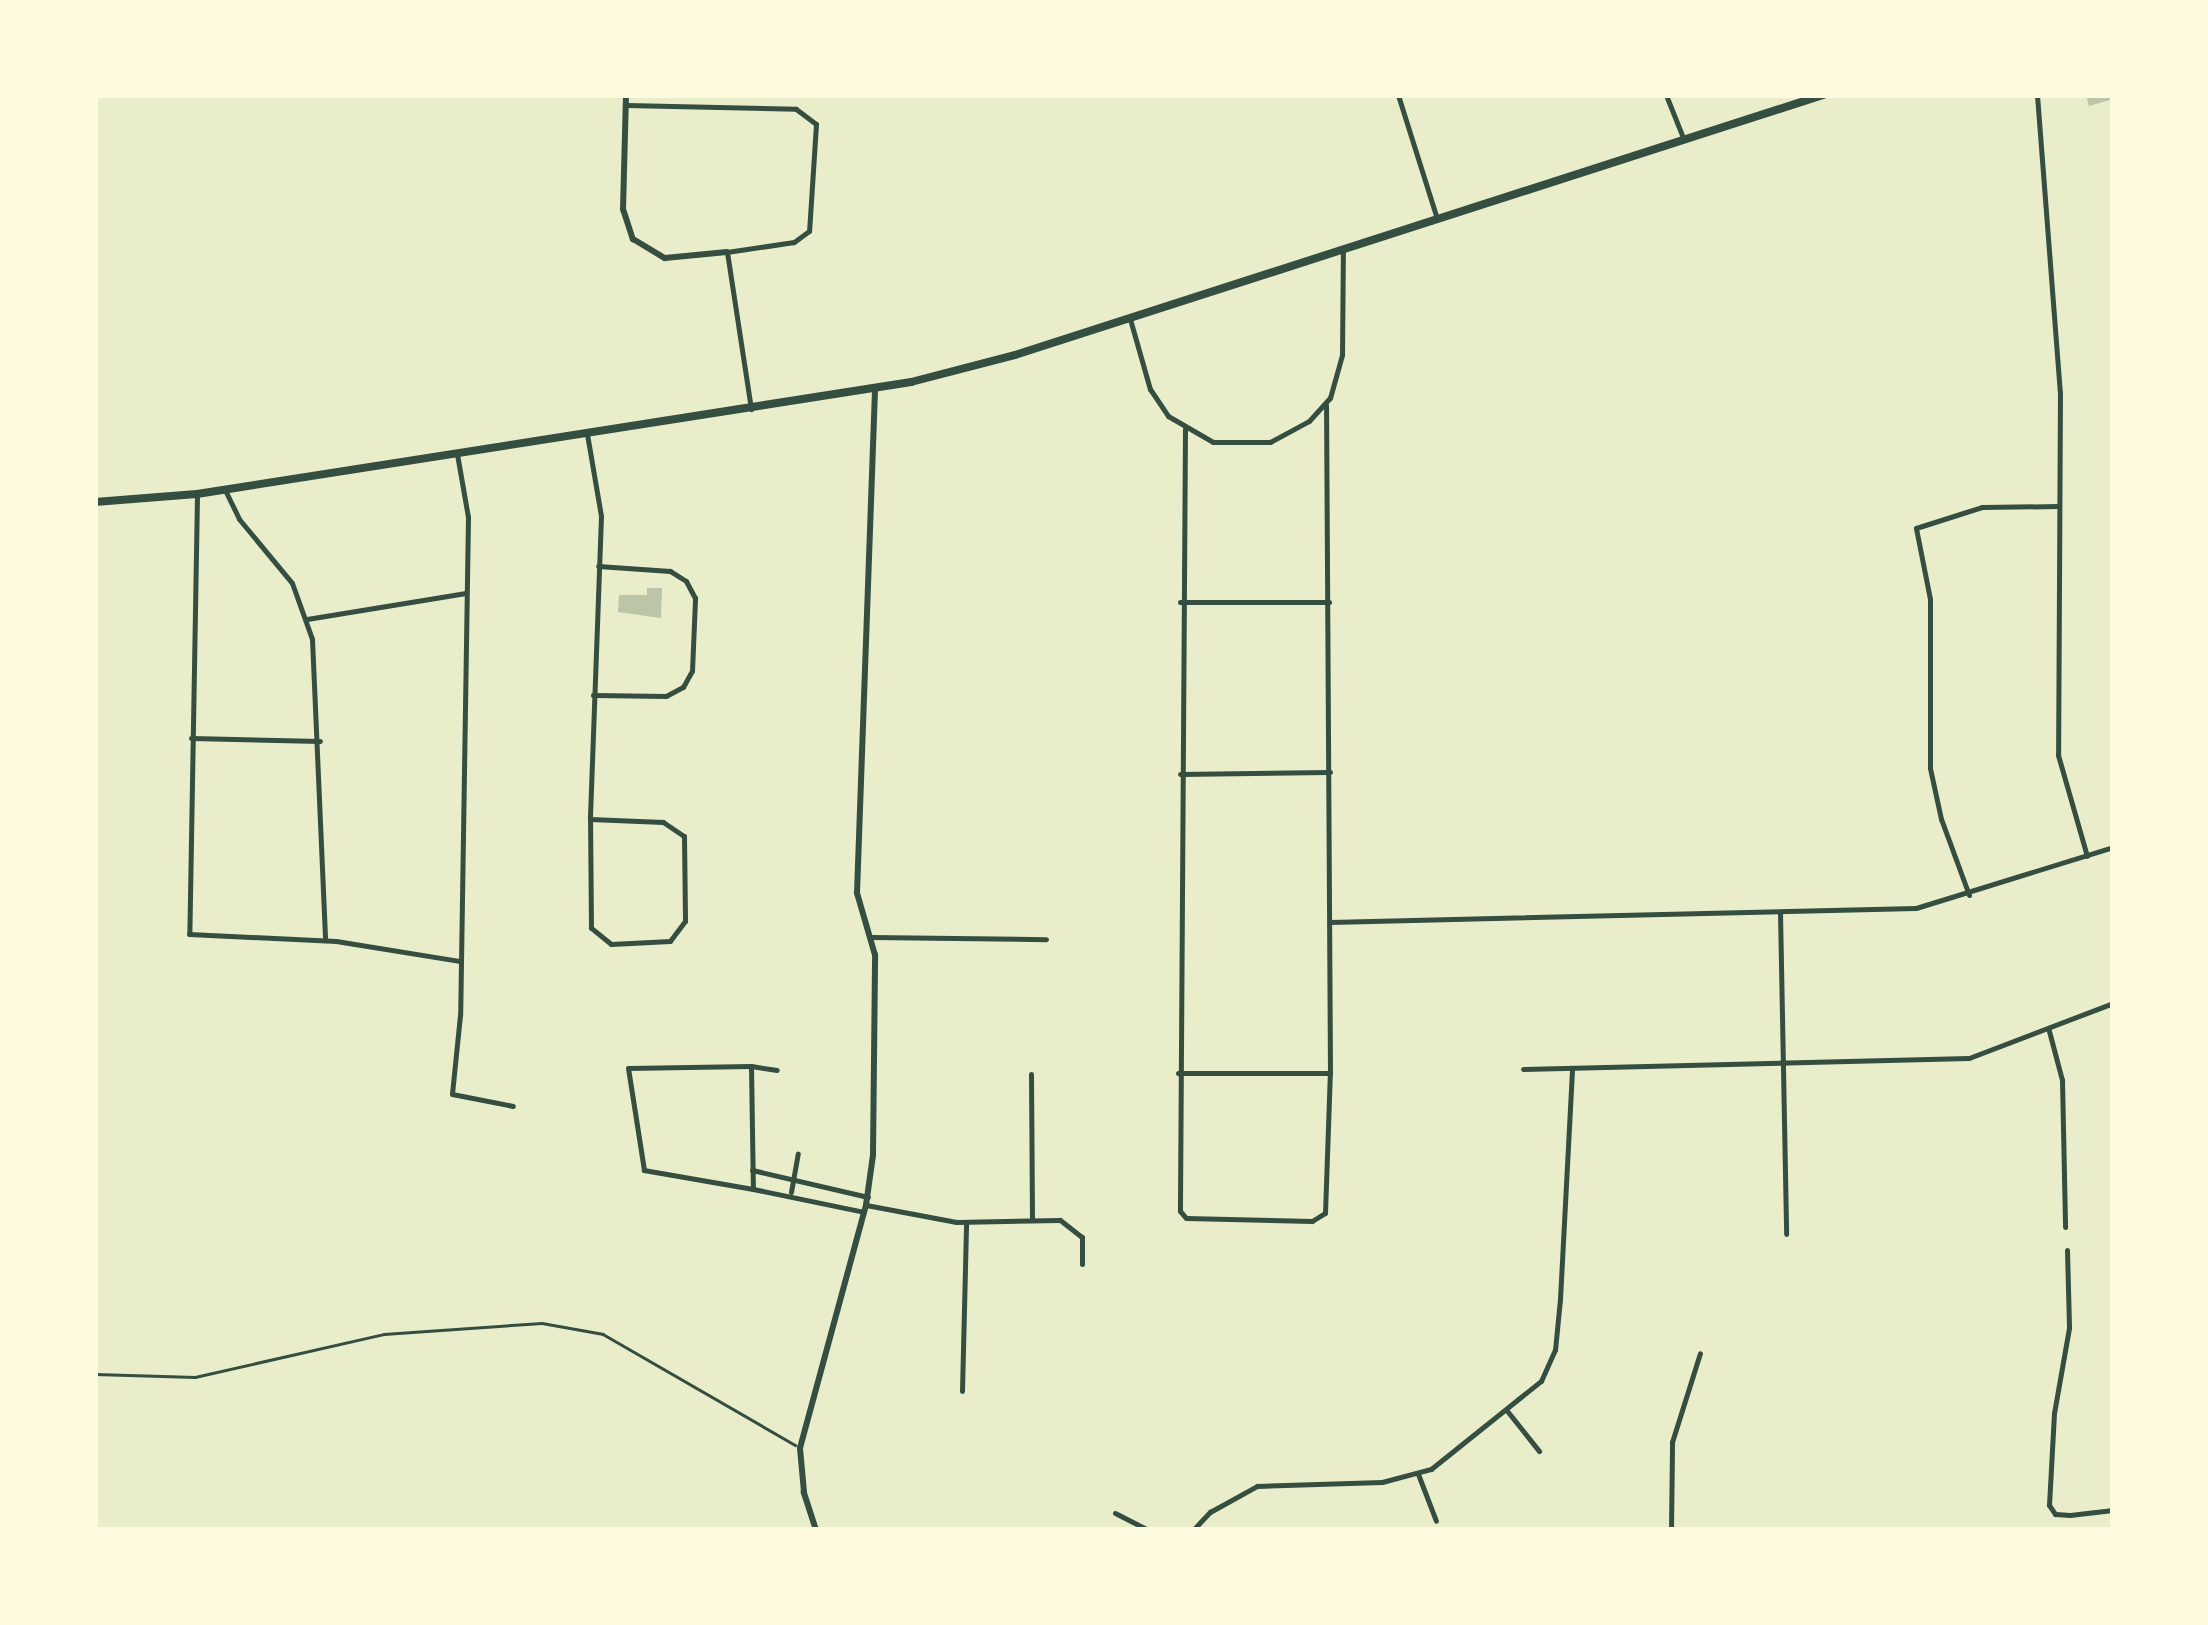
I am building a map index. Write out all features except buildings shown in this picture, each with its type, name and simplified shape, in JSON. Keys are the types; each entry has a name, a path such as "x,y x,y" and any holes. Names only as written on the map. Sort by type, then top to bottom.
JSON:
{"main road":[{"path":"95,502 225,490 875,389 1129,318 1823,95"}],"street":[{"path":"626,95 623,209 633,239 665,258 794,242 810,231 813,118 796,109 626,105"},
{"path":"1398,95 1437,219"},
{"path":"1666,95 1684,140"},
{"path":"2037,95 2060,392 2058,755 2087,856"},
{"path":"1185,429 1180,602 1178,1073 1183,1217 1325,1216 1330,1073 1326,405 1342,355 1343,249"},
{"path":"727,252 751,409"},
{"path":"1129,318 1150,390 1185,429 1226,445 1258,445 1288,435 1326,405"},
{"path":"816,1530 804,1492 800,1448 866,1205 875,955 858,894 875,389"},
{"path":"587,434 600,497 592,696 590,819 591,928 610,944 670,941 685,921 684,836 663,822 590,819"},
{"path":"457,454 468,517 460,961 452,1094 513,1106"},
{"path":"225,490 239,518 282,567 307,619 320,741 325,940"},
{"path":"197,494 189,934 325,940 460,961"},
{"path":"1969,895 1930,768 1930,599 1916,528 1982,507 2058,506"},
{"path":"592,696 672,695 692,671 694,598 686,581 670,571 598,566"},
{"path":"307,619 466,593"},
{"path":"1180,602 1330,602"},
{"path":"191,738 320,741"},
{"path":"1180,774 1330,772"},
{"path":"1330,922 1890,910 1969,895 2113,847"},
{"path":"1780,912 1786,1234"},
{"path":"870,936 1046,940"},
{"path":"1522,1068 1970,1058 2113,1003"},
{"path":"2048,1031 2062,1080 2066,1227"},
{"path":"751,1066 753,1189"},
{"path":"777,1070 751,1066 628,1068 644,1170 966,1222 1060,1220 1077,1229 1086,1246 1082,1264"},
{"path":"1193,1530 1220,1505 1257,1486 1418,1474 1446,1462 1541,1381 1555,1350 1572,1068"},
{"path":"1178,1073 1330,1073"},
{"path":"1031,1074 1032,1219"},
{"path":"792,1192 798,1154"},
{"path":"752,1170 794,1175 866,1205"},
{"path":"962,1391 966,1222"},
{"path":"2067,1250 2069,1328 2054,1413 2048,1505 2055,1514 2070,1516 2113,1510"},
{"path":"1671,1530 1672,1442 1700,1354"},
{"path":"1508,1412 1539,1451"},
{"path":"1418,1474 1436,1521"},
{"path":"1115,1513 1149,1530"}],"path":[{"path":"95,1374 195,1377 384,1334 542,1323 604,1334 800,1448"}]}
